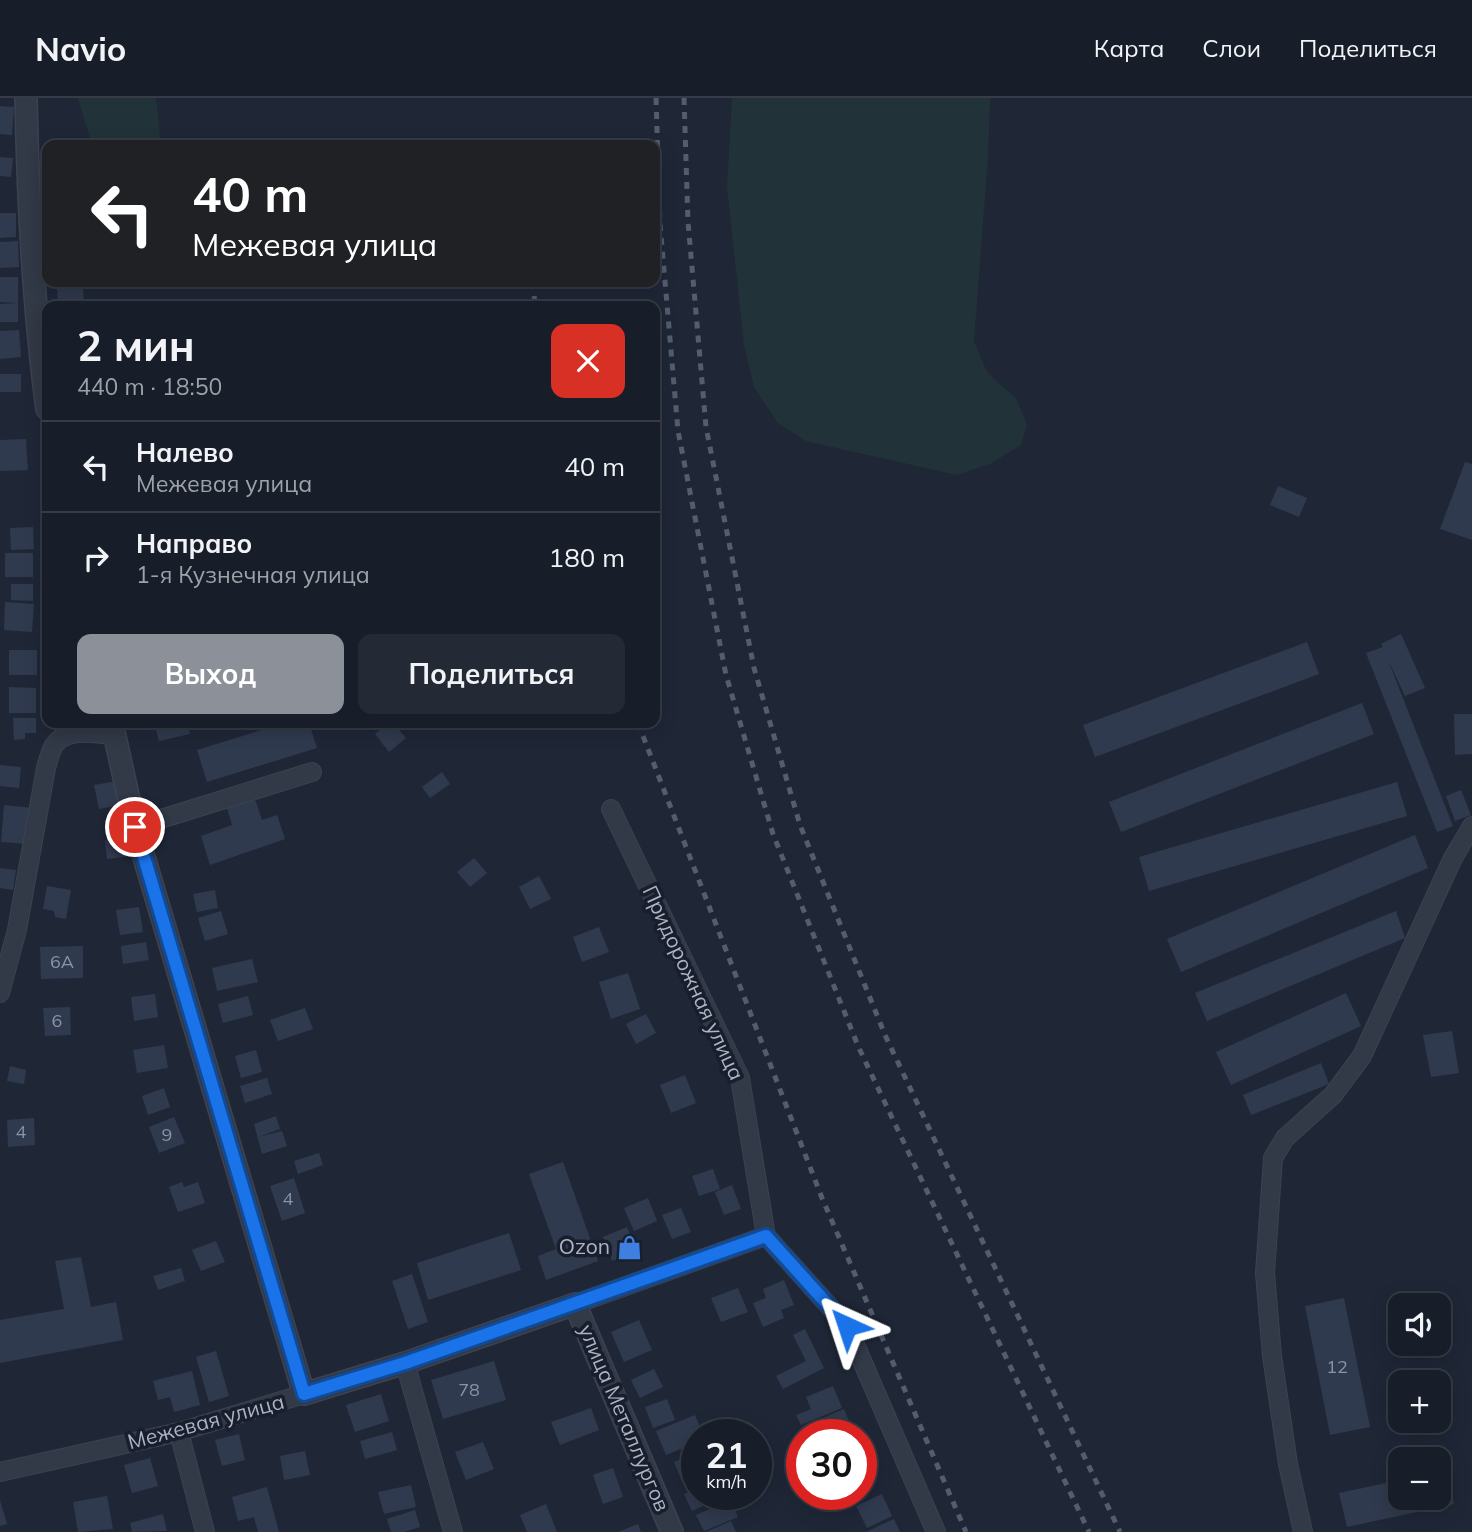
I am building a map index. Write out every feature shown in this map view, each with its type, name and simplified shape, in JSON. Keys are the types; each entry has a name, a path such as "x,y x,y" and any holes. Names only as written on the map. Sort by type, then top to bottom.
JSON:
{"street":[{"path":"26,98 32,267 42,371"},
{"path":"0,993 17,930 46,768 53,747 62,737 71,733 114,729 135,827 304,1394"},
{"path":"135,827 312,772"},
{"name":"Придорожная улица","path":"611,809 740,1078 766,1236"},
{"path":"1303,1532 1288,1464 1272,1356 1265,1273 1273,1158 1285,1138 1333,1095 1362,1056 1454,858 1472,826"},
{"path":"766,1236 847,1326 936,1532"},
{"name":"Межевая улица","path":"0,1472 179,1432 405,1363 766,1236"},
{"name":"улица Металлургов","path":"575,1304 672,1532"},
{"path":"405,1363 453,1532"},
{"path":"179,1432 205,1532"}],"shaded area":[{"path":"78,98 156,98 160,140 91,140"},
{"path":"732,98 990,98 974,341 987,372 1016,399 1027,424 1021,445 992,463 957,475 806,441 778,423 754,387 744,345 727,186"}],"building":[{"path":"0,106 14,107 12,135 0,134"},
{"path":"0,157 13,158 11,177 0,176"},
{"path":"0,213 16,213 16,237 0,238"},
{"path":"18,241 19,267 0,268 0,242"},
{"path":"0,277 18,277 18,303 0,302"},
{"path":"83,287 84,301 58,301 57,288"},
{"path":"18,303 18,322 0,322 0,304"},
{"path":"19,330 21,357 0,359 0,331"},
{"path":"0,374 21,374 21,392 0,392"},
{"path":"26,439 28,470 0,471 0,440"},
{"path":"1465,462 1472,464 1472,540 1440,529"},
{"path":"1278,486 1307,498 1299,517 1270,505"},
{"path":"33,527 34,549 11,550 10,528"},
{"path":"5,553 33,553 33,577 5,577"},
{"path":"11,584 33,584 33,601 11,600"},
{"path":"5,602 34,604 32,632 4,630"},
{"path":"1401,634 1425,688 1405,696 1388,660 1453,826 1437,832 1366,653 1383,647 1381,644"},
{"path":"1307,642 1319,674 1095,757 1083,725"},
{"path":"9,650 37,650 37,675 9,675"},
{"path":"9,687 36,688 36,713 9,713"},
{"path":"1362,703 1374,734 1121,832 1109,802"},
{"path":"1454,714 1472,714 1472,754 1455,755"},
{"path":"13,718 36,718 36,733 25,733 25,739 14,740"},
{"path":"155,728 188,728 190,734 159,741"},
{"path":"268,728 311,728 317,748 207,782 197,750"},
{"path":"382,728 397,728 406,738 389,752 375,734"},
{"path":"0,765 21,767 19,788 0,786"},
{"path":"442,772 450,784 430,798 422,787"},
{"path":"117,781 122,805 99,809 94,785"},
{"path":"1397,782 1407,816 1149,891 1139,857"},
{"path":"1461,790 1471,815 1455,821 1446,796"},
{"path":"255,799 262,820 277,815 285,839 210,865 201,836 232,825 227,808"},
{"path":"4,805 33,808 29,844 1,842"},
{"path":"1415,835 1428,868 1181,972 1167,939"},
{"path":"129,838 131,856 107,859 105,840"},
{"path":"474,858 487,873 470,887 457,872"},
{"path":"0,868 16,870 13,890 0,888"},
{"path":"539,876 551,899 530,909 519,887"},
{"path":"47,886 71,890 66,919 55,917 54,911 43,909"},
{"path":"215,890 218,908 197,912 193,894"},
{"path":"139,907 143,932 120,935 116,910"},
{"path":"221,911 228,934 205,941 198,918"},
{"path":"1396,911 1405,938 1207,1021 1195,993"},
{"path":"599,927 609,952 582,962 573,937"},
{"path":"146,942 149,960 123,964 121,946"},
{"path":"83,946 83,978 41,979 40,947"},
{"path":"252,959 258,982 217,991 212,968"},
{"path":"628,973 640,1009 611,1019 599,982"},
{"path":"1346,993 1361,1026 1231,1085 1216,1052"},
{"path":"155,994 158,1017 134,1021 131,997"},
{"path":"248,996 253,1015 223,1023 218,1004"},
{"path":"70,1007 71,1035 45,1036 43,1008"},
{"path":"305,1008 313,1029 278,1041 270,1020"},
{"path":"646,1014 656,1033 636,1044 626,1024"},
{"path":"1452,1031 1459,1073 1431,1077 1423,1035"},
{"path":"164,1045 168,1068 137,1073 133,1050"},
{"path":"256,1050 262,1072 241,1078 235,1056"},
{"path":"1321,1063 1329,1084 1251,1115 1243,1095"},
{"path":"10,1066 26,1070 24,1084 7,1081"},
{"path":"685,1075 696,1103 671,1113 660,1085"},
{"path":"267,1078 272,1094 245,1103 240,1086"},
{"path":"164,1088 170,1107 148,1115 142,1096"},
{"path":"276,1116 280,1129 258,1137 282,1131 287,1146 262,1154 254,1124"},
{"path":"174,1117 185,1143 159,1153 149,1127"},
{"path":"34,1118 35,1145 8,1147 7,1120"},
{"path":"319,1153 323,1165 298,1174 294,1161"},
{"path":"563,1162 598,1261 546,1280 538,1256 556,1249 529,1174"},
{"path":"713,1169 720,1189 699,1196 692,1176"},
{"path":"294,1178 305,1213 282,1221 270,1186"},
{"path":"182,1182 184,1187 198,1182 205,1203 178,1212 169,1187"},
{"path":"732,1185 741,1209 724,1215 715,1192"},
{"path":"648,1198 657,1221 634,1231 624,1208"},
{"path":"681,1208 691,1232 672,1239 662,1215"},
{"path":"627,1227 637,1251 612,1261 603,1237"},
{"path":"509,1233 521,1270 428,1300 417,1263"},
{"path":"216,1241 225,1262 201,1271 192,1250"},
{"path":"81,1257 91,1307 116,1302 123,1340 0,1363 0,1320 64,1309 55,1261"},
{"path":"181,1268 185,1281 158,1290 153,1276"},
{"path":"412,1274 428,1322 408,1329 392,1281"},
{"path":"784,1280 794,1305 781,1310 784,1318 763,1327 753,1303 766,1298 763,1289"},
{"path":"738,1288 748,1312 721,1322 711,1298"},
{"path":"1344,1298 1370,1427 1330,1435 1305,1306"},
{"path":"639,1320 652,1350 624,1362 611,1332"},
{"path":"805,1329 824,1368 783,1389 776,1376 806,1361 793,1335"},
{"path":"216,1351 229,1396 209,1402 196,1357"},
{"path":"494,1361 506,1400 443,1419 431,1380"},
{"path":"654,1369 663,1387 640,1398 631,1380"},
{"path":"192,1371 200,1405 174,1412 170,1397 158,1400 153,1381"},
{"path":"833,1386 842,1408 815,1419 798,1419 796,1415 811,1409 806,1397"},
{"path":"381,1394 389,1421 355,1432 346,1405"},
{"path":"667,1399 675,1420 653,1428 645,1407"},
{"path":"591,1408 599,1430 560,1445 551,1422"},
{"path":"844,1409 848,1419 821,1419"},
{"path":"681,1421 681,1449 666,1455 656,1431"},
{"path":"392,1432 397,1450 365,1459 360,1441"},
{"path":"239,1434 245,1460 222,1466 215,1440"},
{"path":"483,1442 494,1469 466,1480 455,1452"},
{"path":"305,1451 310,1475 284,1480 280,1456"},
{"path":"150,1458 158,1486 132,1493 124,1465"},
{"path":"681,1459 681,1480 674,1462"},
{"path":"613,1468 623,1497 603,1504 593,1475"},
{"path":"1388,1483 1388,1510 1426,1510 1347,1527 1339,1493"},
{"path":"411,1485 416,1507 384,1514 378,1492"},
{"path":"267,1487 279,1532 258,1532 254,1517 238,1521 232,1497"},
{"path":"882,1494 892,1516 867,1528 858,1510 877,1510 877,1496"},
{"path":"107,1496 113,1529 78,1532 73,1502"},
{"path":"0,1500 7,1524 0,1526"},
{"path":"546,1504 557,1532 527,1532 520,1515"},
{"path":"415,1510 420,1527 404,1532 391,1532 387,1519"},
{"path":"708,1510 735,1510 738,1517 704,1531 696,1515"},
{"path":"163,1514 167,1531 132,1532 130,1523"},
{"path":"894,1519 900,1532 866,1532"},
{"path":"731,1521 736,1532 706,1532"},
{"path":"638,1524 641,1532 618,1532"}],"railway":[{"path":"656,98 657,140"},
{"path":"684,98 688,222 706,427 754,668 800,825 885,1035 1120,1532"},
{"path":"660,224 678,431 726,675 773,834 858,1046 1089,1532"},
{"path":"533,287 535,301"},
{"path":"640,728 822,1198 966,1532"}],"place":[{"name":"Ozon","path":"630,1247"}],"route":[{"path":"135,827 304,1394 405,1363 766,1236 847,1326"}]}
